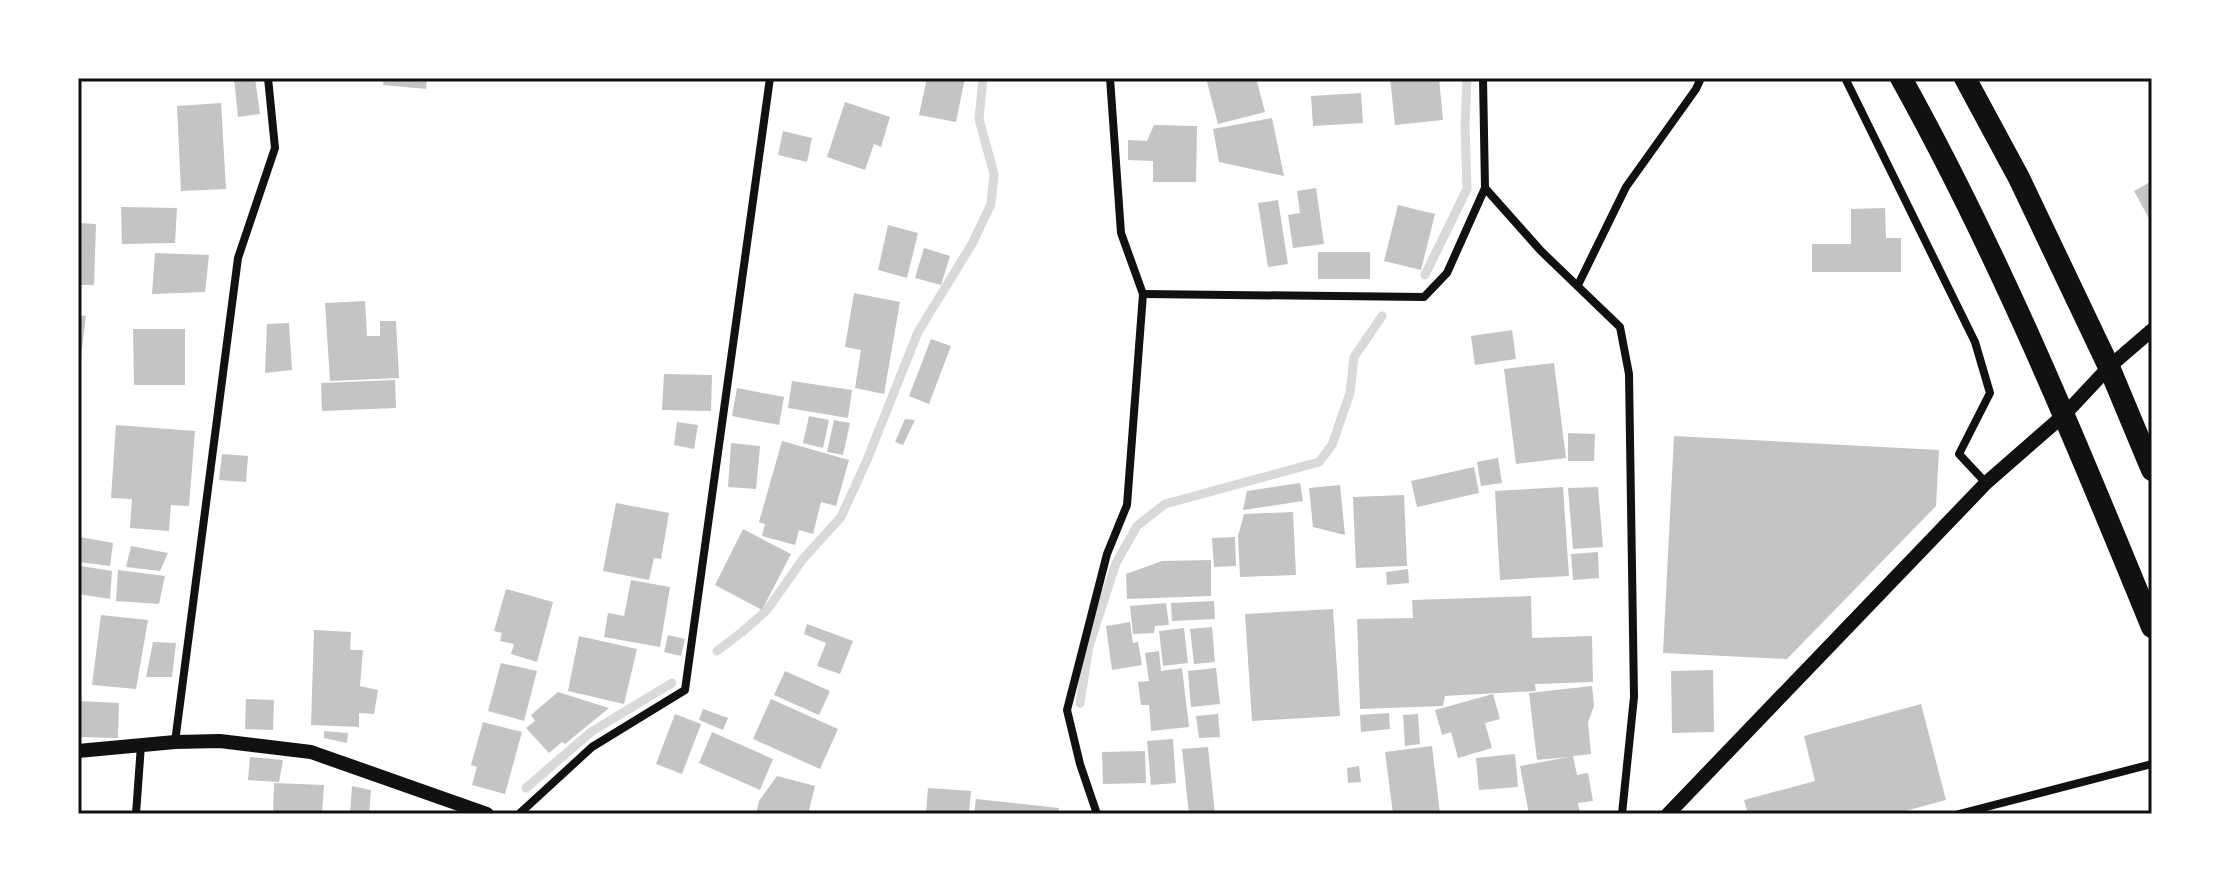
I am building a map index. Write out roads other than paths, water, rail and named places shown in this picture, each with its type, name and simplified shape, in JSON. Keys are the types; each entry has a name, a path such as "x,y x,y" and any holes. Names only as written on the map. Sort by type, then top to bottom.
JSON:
{"highway":[{"path":"1901,78 1941,149 2012,298 2065,414 2152,627"},
{"path":"1965,78 2019,178 2109,367 2152,470"}],"street":[{"path":"175,742 238,258 275,148 268,78"},
{"path":"519,814 592,747 685,690 770,78"},
{"path":"1097,814 1080,764 1067,710 1107,554 1127,505 1143,294 1121,233 1110,78"},
{"path":"1143,294 1424,297 1447,273 1485,188 1483,78"},
{"path":"1578,285 1626,187 1701,78"},
{"path":"1845,78 1975,342 1990,393 1959,454 1986,483"},
{"path":"1485,188 1541,251 1620,327 1629,374 1634,697 1622,814"},
{"path":"1668,814 1986,483 2065,414 2109,367 2152,330"},
{"path":"78,751 220,741 311,752 487,814"},
{"path":"136,814 141,745"},
{"path":"1959,814 2152,764"}],"waterway":[{"path":"717,651 767,610 803,559 841,517 918,332 972,244 991,204 994,174 979,119 983,78"},
{"path":"1425,275 1467,189 1467,78"},
{"path":"1080,703 1089,646 1116,563 1137,526 1165,504 1319,462 1332,445 1350,393 1354,357 1382,316"},
{"path":"526,788 591,732 672,683"}]}
